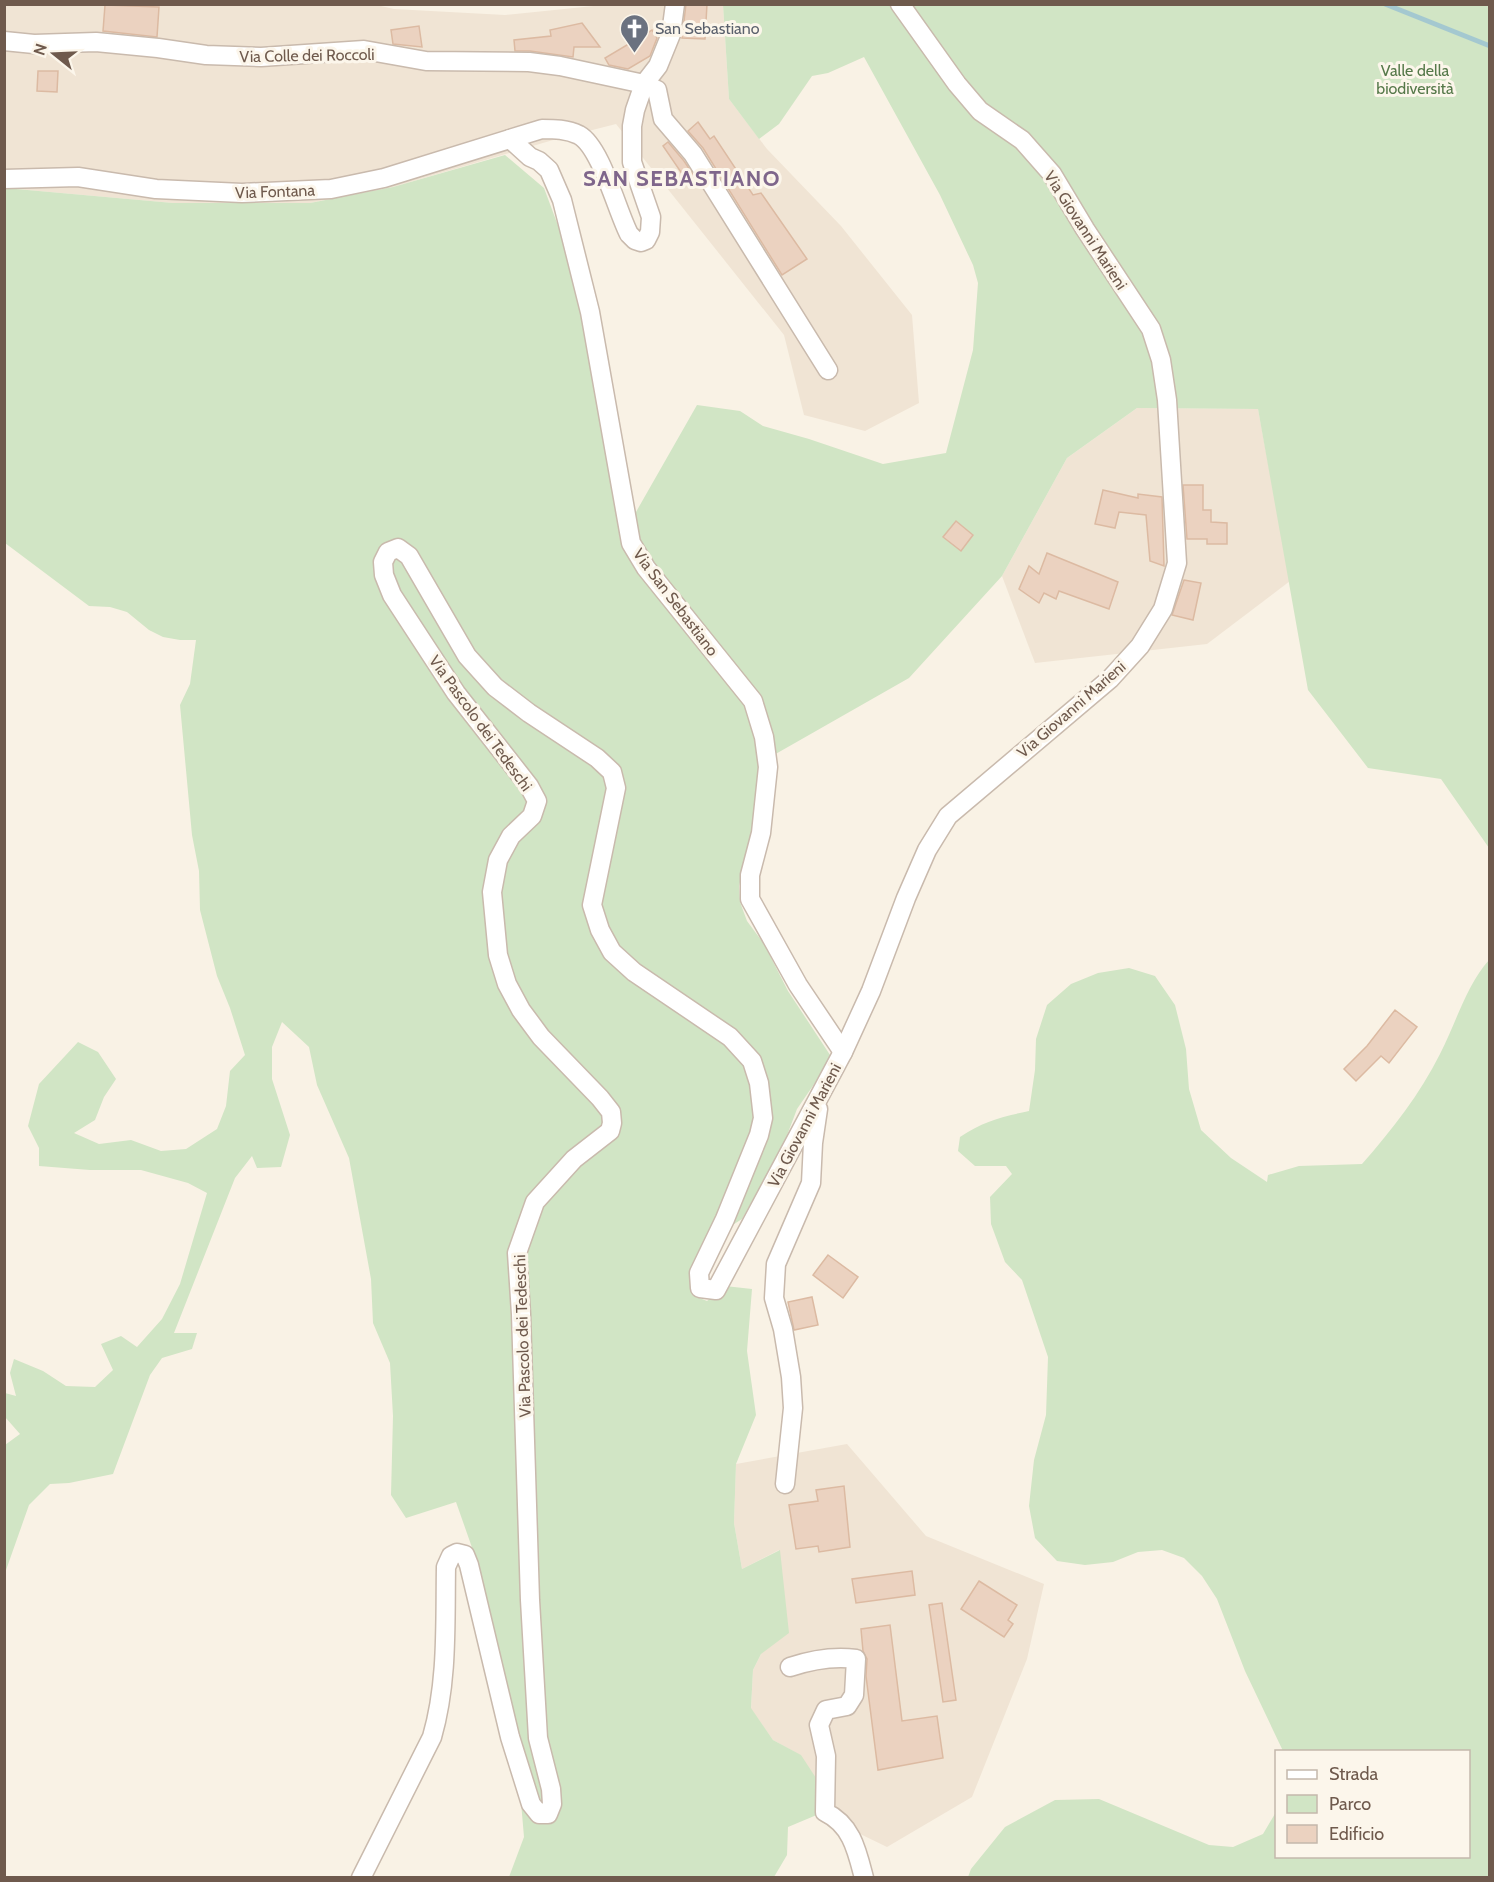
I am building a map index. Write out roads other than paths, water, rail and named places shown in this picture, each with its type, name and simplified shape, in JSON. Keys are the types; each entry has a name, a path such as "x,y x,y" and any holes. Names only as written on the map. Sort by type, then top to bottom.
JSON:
{"street":[{"path":"675,4 675,16 668,42 658,66 644,84 657,90 663,118 693,154 828,370"},
{"name":"Via Giovanni Marieni","path":"716,1290 843,1052 871,991 918,869 948,816 1110,679 1140,646 1163,609 1177,563 1167,400 1161,360 1151,329 1052,174 1022,140 981,111 957,84 900,4"},
{"name":"Via Colle dei Roccoli","path":"4,41 34,44 96,42 158,48 206,56 261,57 364,50 426,61 529,62 560,66 644,84"},
{"name":"Via Fontana","path":"4,179 78,177 156,189 242,193 331,189 384,178 538,131 561,130 579,135 594,152 629,234 634,240 641,242 646,240 650,232 651,217 632,162 632,126 644,84"},
{"name":"Via San Sebastiano","path":"510,139 549,170 562,200 590,312 631,543 646,568 753,701 764,737 768,767 762,833 750,875 750,898 798,985 843,1052"},
{"name":"Via Pascolo dei Tedeschi","path":"361,1878 432,1737 438,1717 444,1665 446,1566 451,1556 457,1553 465,1556 469,1565 510,1737 531,1804 539,1814 548,1814 552,1804 551,1789 537,1727 517,1253 535,1202 574,1159 610,1131 612,1123 611,1112 600,1098 541,1037 521,1010 507,984 498,955 492,892 498,860 511,836 532,816 537,801 529,786 456,693 392,595 384,575 383,562 388,552 398,548 409,556 467,656 495,687 529,713 597,758 612,772 616,788 592,905 600,930 612,952 634,972 730,1036 752,1061 759,1083 763,1118 759,1135 725,1219 699,1273 700,1288 716,1290"},
{"path":"785,1484 793,1408 791,1377 783,1329 774,1298 776,1263 812,1183 813,1143 821,1093"},
{"path":"790,1667 839,1656 856,1659 854,1695 847,1706 826,1710 819,1725 826,1756 825,1812 834,1816 855,1841 864,1878"}],"waterway":[{"path":"1385,4 1490,46"}],"place":[{"name":"San Sebastiano","path":"634,54"}],"district":[{"name":"SAN SEBASTIANO","path":"682,178"}],"park label":[{"name":"Valle della biodiversità","path":"1415,79"}]}
